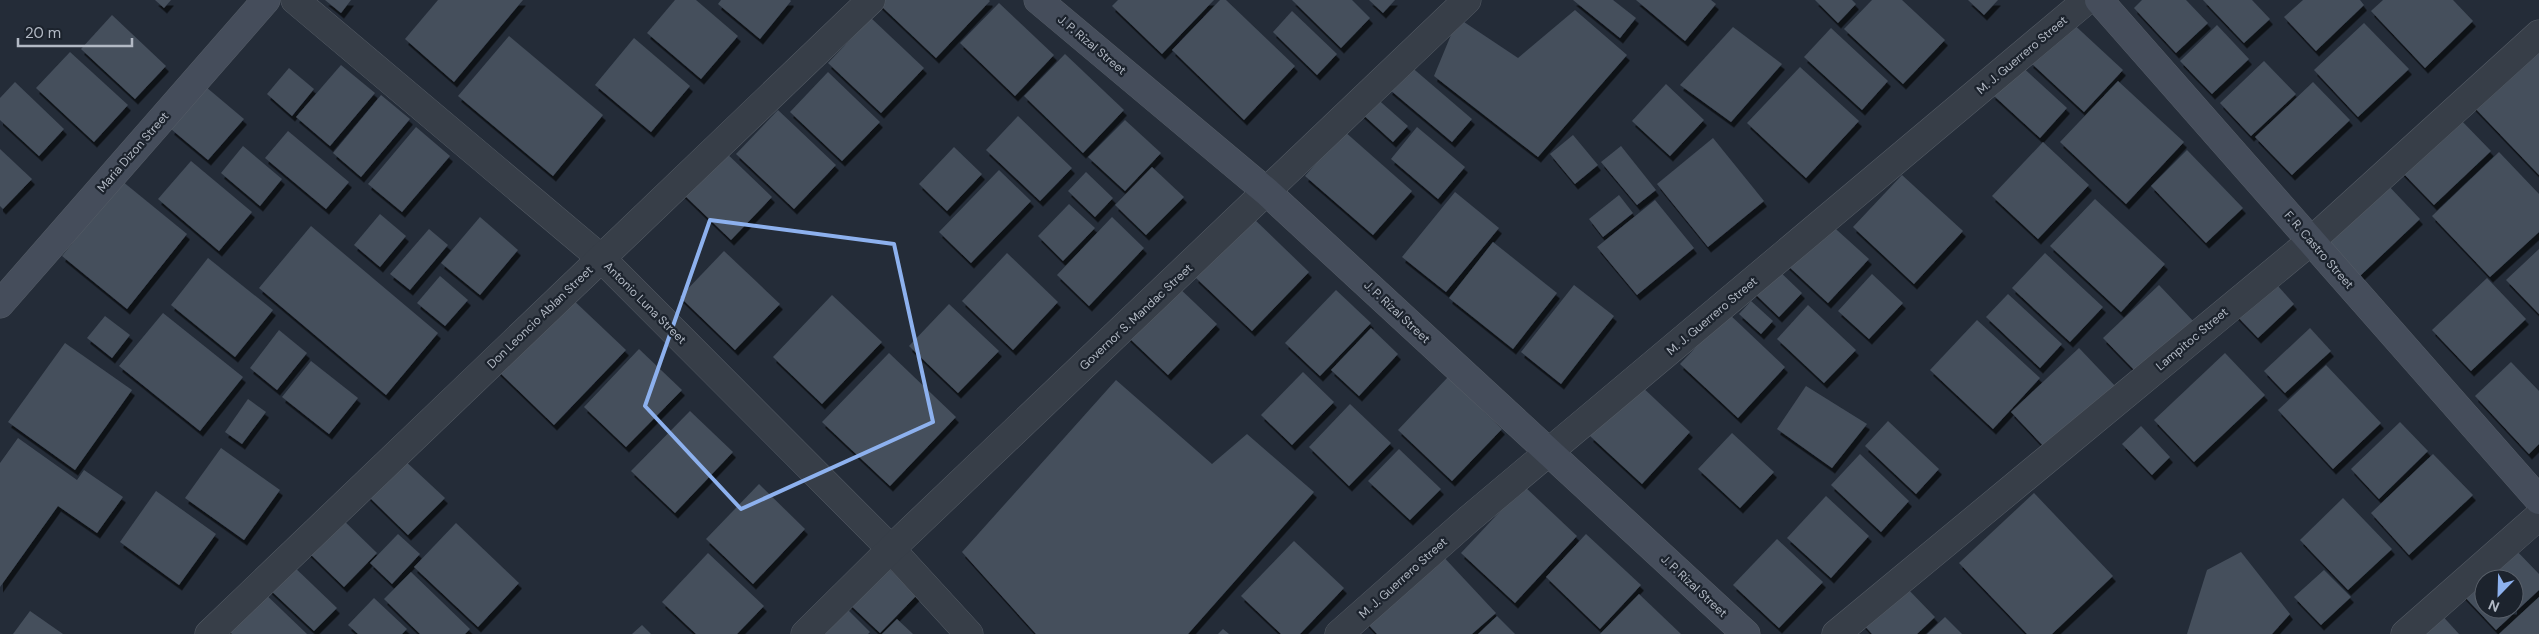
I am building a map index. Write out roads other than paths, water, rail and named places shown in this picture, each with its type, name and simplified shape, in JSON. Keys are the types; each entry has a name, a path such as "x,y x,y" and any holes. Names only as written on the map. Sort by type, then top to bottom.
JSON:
{"main road":[{"name":"Maria Dizon Street","path":"0,304 266,0"},
{"name":"J. P. Rizal Street","path":"1038,0 1267,192 1746,634"},
{"name":"F. R. Castro Street","path":"2099,0 2539,500"}],"street":[{"name":"Antonio Luna Street","path":"295,0 602,259 891,549 969,634"},
{"name":"Don Leoncio Ablan Street","path":"209,634 871,0"},
{"name":"Governor S. Mandac Street","path":"805,634 891,549 1467,0"},
{"name":"M. J. Guerrero Street","path":"1339,634 1469,519 2087,0"},
{"name":"Lampitoc Street","path":"1836,634 2311,241 2539,34"},
{"path":"2405,634 2539,516"}]}
